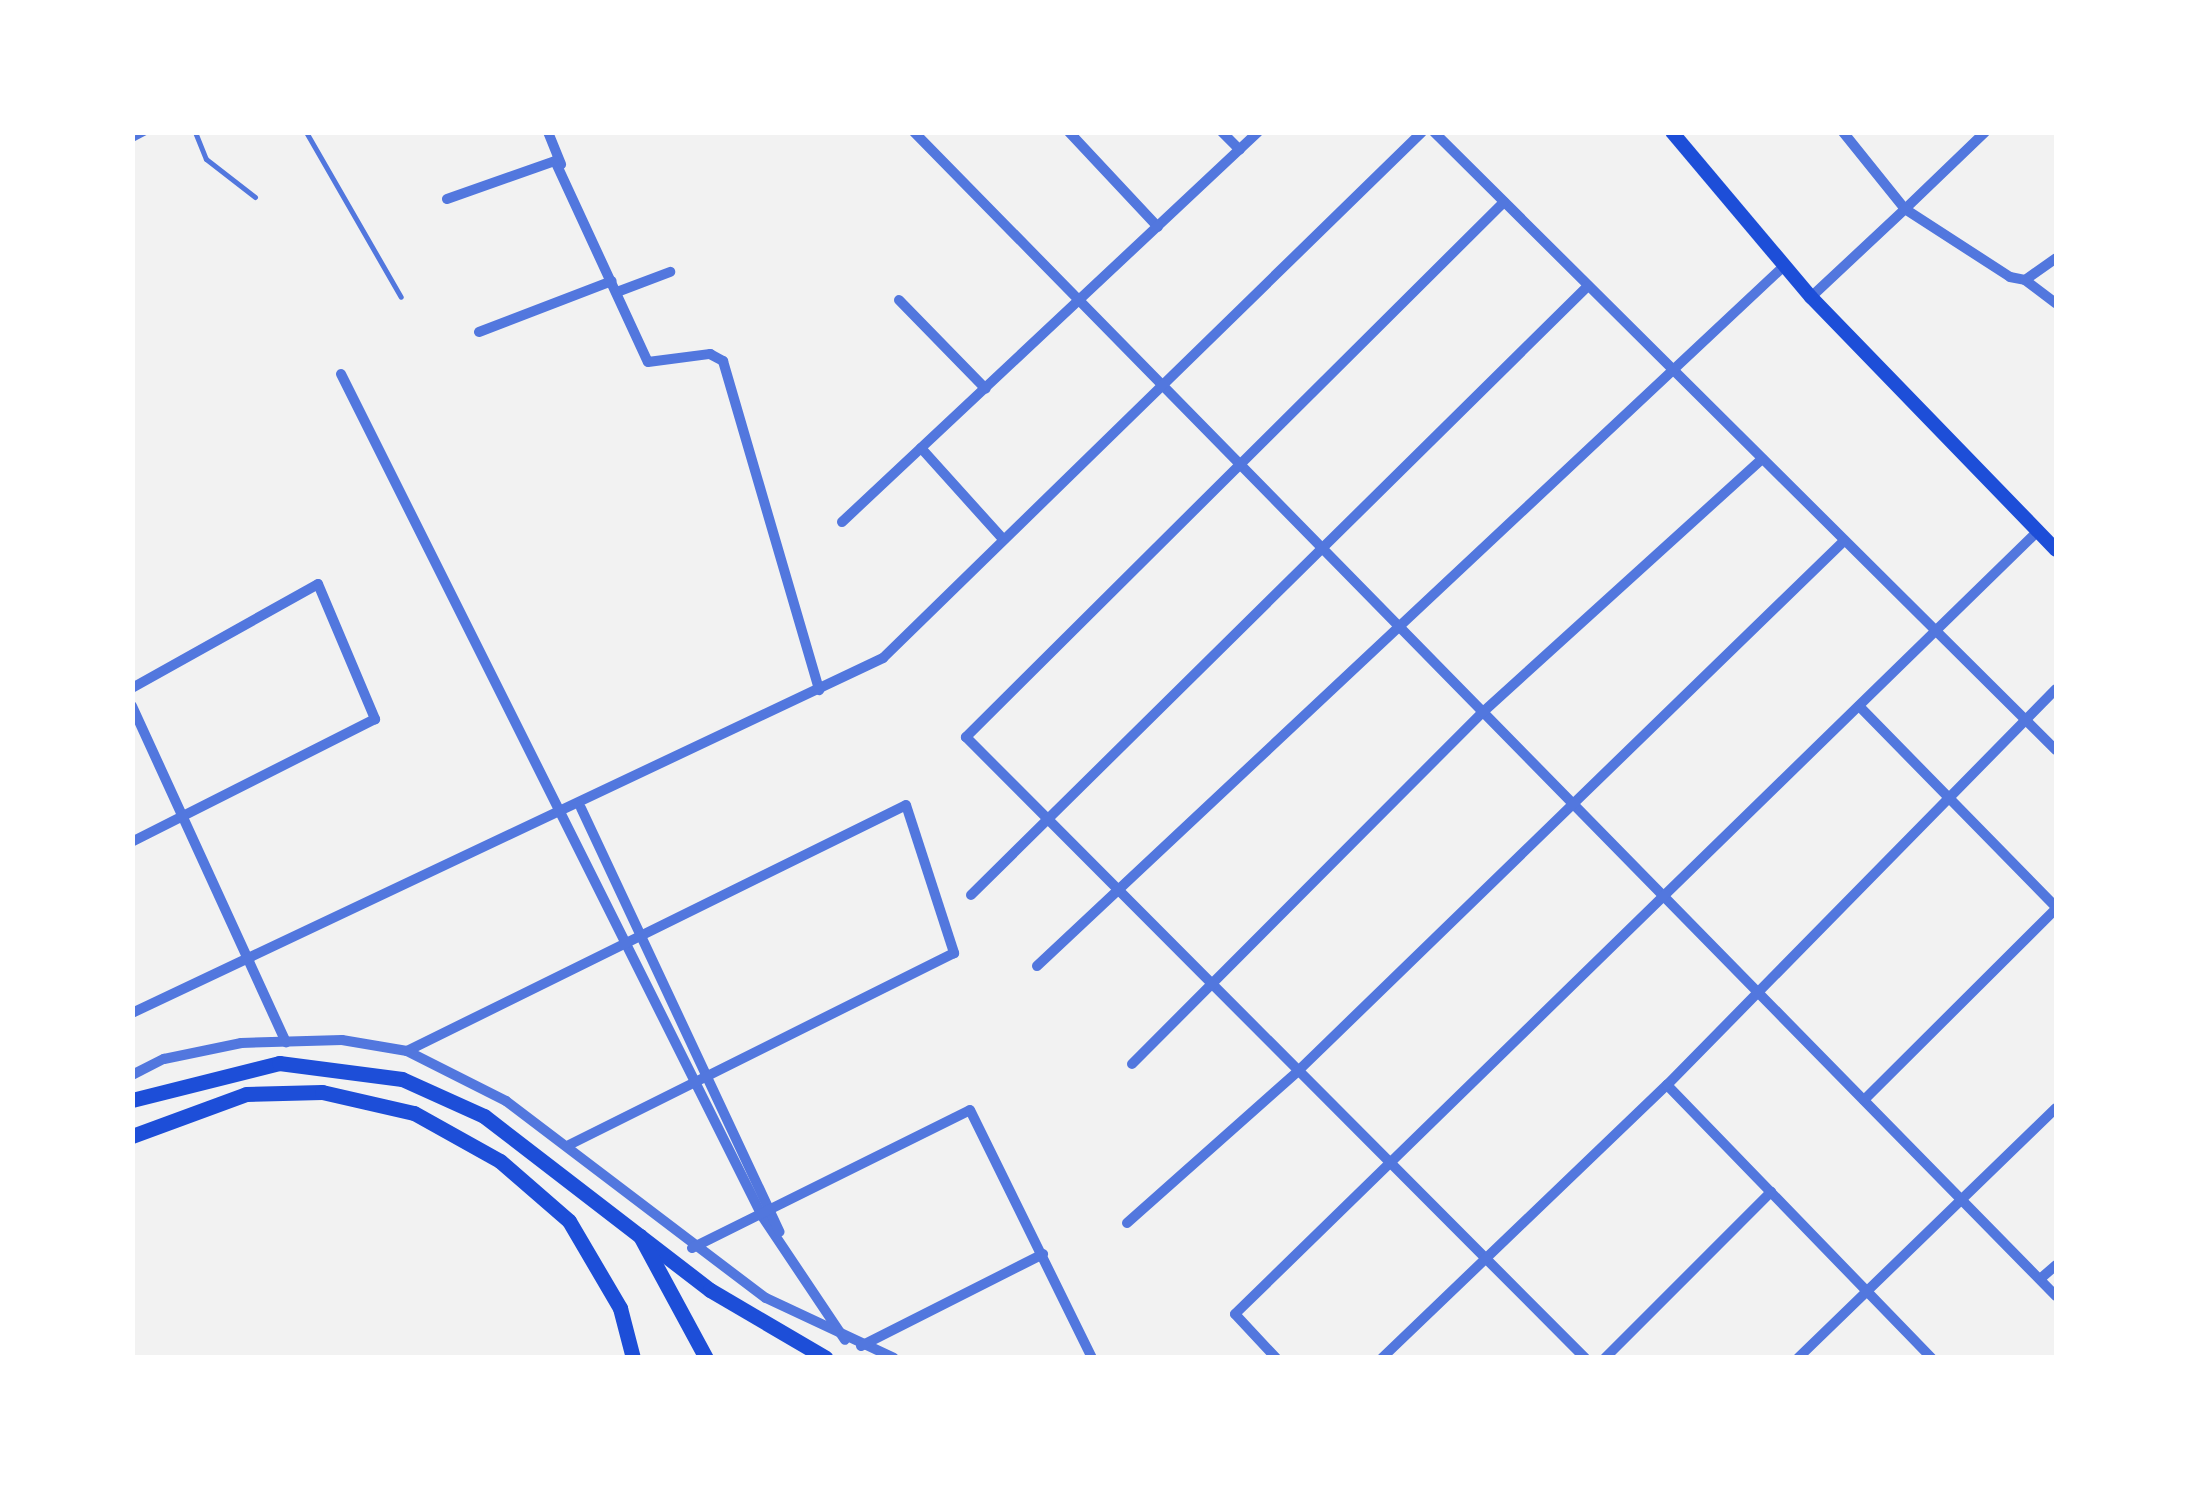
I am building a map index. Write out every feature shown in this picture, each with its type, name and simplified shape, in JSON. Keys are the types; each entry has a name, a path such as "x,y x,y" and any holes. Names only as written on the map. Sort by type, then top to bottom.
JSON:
{"main road":[{"path":"1672,132 1812,297 2056,550"},
{"path":"132,1100 279,1063 402,1080 484,1116 758,1322 826,1358"},
{"path":"132,1136 246,1094 322,1092 414,1113 500,1161 569,1221 620,1308 632,1358"},
{"path":"640,1236 706,1358"}],"street":[{"path":"548,132 653,367 710,354 723,361 819,690"},
{"path":"914,132 2056,1296"},
{"path":"1069,132 1158,227"},
{"path":"1222,132 1240,150"},
{"path":"842,522 1258,132"},
{"path":"132,1013 242,959 582,808 883,658 1422,132"},
{"path":"1434,132 2056,750"},
{"path":"1843,132 1905,210 2025,280 2056,303"},
{"path":"1812,297 1985,132"},
{"path":"447,198 547,161 562,166"},
{"path":"1504,202 1237,462 966,737 1585,1358"},
{"path":"2025,280 2056,258"},
{"path":"1037,966 1670,368 1784,266"},
{"path":"479,332 614,286 670,272"},
{"path":"972,895 1588,286"},
{"path":"899,300 986,389"},
{"path":"341,374 564,816 692,1083 762,1216 782,1238 845,1340"},
{"path":"921,448 1004,539"},
{"path":"1132,1064 1483,712 1762,459"},
{"path":"1276,1358 1235,1314 2037,532"},
{"path":"1127,1223 1298,1071 1844,541"},
{"path":"132,688 318,584 375,719 132,842"},
{"path":"1382,1358 1484,1256 1667,1085 2056,689"},
{"path":"132,706 242,959 286,1042"},
{"path":"1859,706 2056,908 1864,1100"},
{"path":"407,1052 906,805 954,953 569,1145"},
{"path":"582,808 774,1209 782,1238"},
{"path":"132,1076 164,1059 286,1042 407,1052 569,1145 692,1248 845,1340 894,1358"},
{"path":"1667,1085 1932,1358"},
{"path":"1798,1358 2056,1108"},
{"path":"692,1248 970,1110 1092,1358"},
{"path":"1604,1358 1771,1192"},
{"path":"861,1346 1043,1254"},
{"path":"2040,1280 2056,1264"}],"lane":[{"path":"132,139 145,132"},
{"path":"195,132 206,159 255,198"},
{"path":"306,132 401,297"}]}
